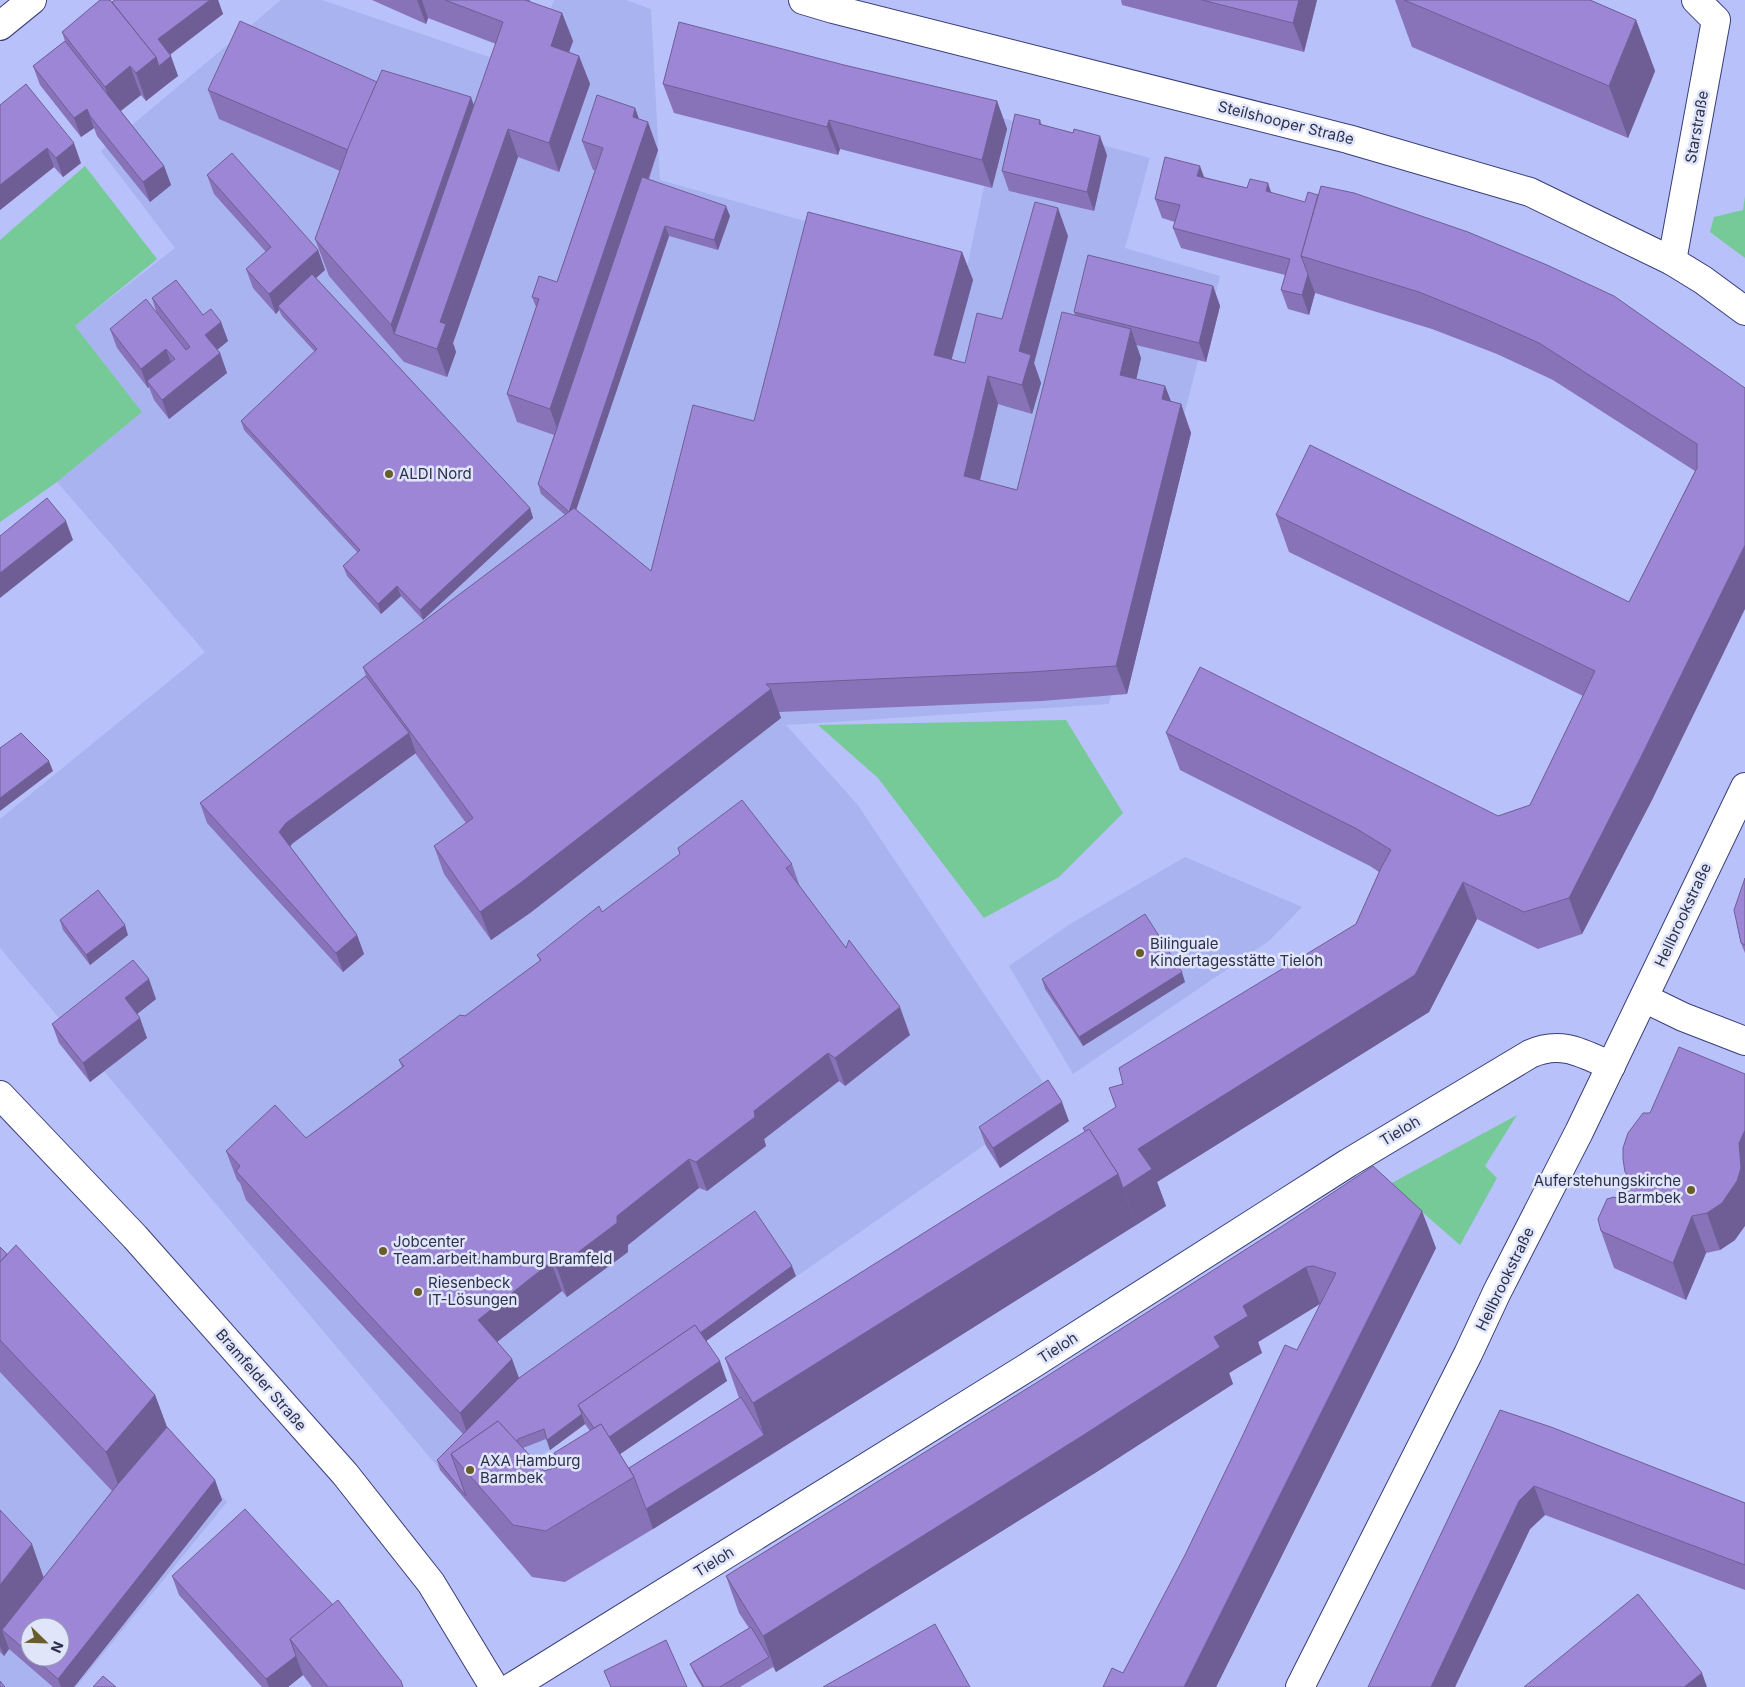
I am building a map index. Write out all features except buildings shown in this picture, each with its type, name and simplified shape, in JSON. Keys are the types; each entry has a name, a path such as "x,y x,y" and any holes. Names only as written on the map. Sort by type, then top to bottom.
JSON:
{"street":[{"path":"0,26 32,0"},
{"name":"Steilshooper Straße","path":"802,0 1348,139 1530,192 1672,261 1745,311"},
{"name":"Starstraße","path":"1672,261 1716,20 1696,0"},
{"name":"Hellbrookstraße","path":"1300,1687 1611,1066 1745,788"},
{"path":"1644,998 1683,1017 1745,1041"},
{"name":"Tieloh","path":"512,1687 1014,1376 1348,1163 1530,1054 1542,1048 1567,1048 1582,1052 1611,1066"},
{"name":"Bramfelder Straße","path":"0,1095 135,1237 345,1474 431,1583 494,1687"}],"shaded area":[{"path":"281,0 322,0 527,70 554,0 626,0 651,9 660,180 967,267 999,117 1150,158 1125,248 1220,276 1109,704 786,725 857,804 1053,1097 470,1505 0,948 0,819 205,652 57,482 142,412 75,326 175,248 101,151"},
{"name":"Bilinguale Kindertagesstätte Tieloh","path":"1185,857 1302,907 1270,940 1073,1074 1009,966 1070,924"},
{"path":"35,1296 227,1502 76,1687 0,1687 0,1332"}],"green space":[{"path":"85,166 157,259 75,326 142,412 57,482 0,522 0,240"},
{"path":"1745,196 1745,258 1710,232 1714,217 1743,210"},
{"path":"1066,720 1123,813 1059,877 984,918 878,778 818,725"},
{"path":"1517,1115 1485,1166 1497,1178 1460,1245 1390,1184"}],"place":[{"name":"ALDI Nord","path":"389,474"},
{"name":"Bilinguale Kindertagesstätte Tieloh","path":"1140,953"},
{"name":"Auferstehungskirche Barmbek","path":"1691,1190"},
{"name":"Jobcenter Team.arbeit.hamburg Bramfeld","path":"383,1251"},
{"name":"Riesenbeck IT-Lösungen","path":"418,1292"},
{"name":"AXA Hamburg Barmbek","path":"470,1470"}]}
